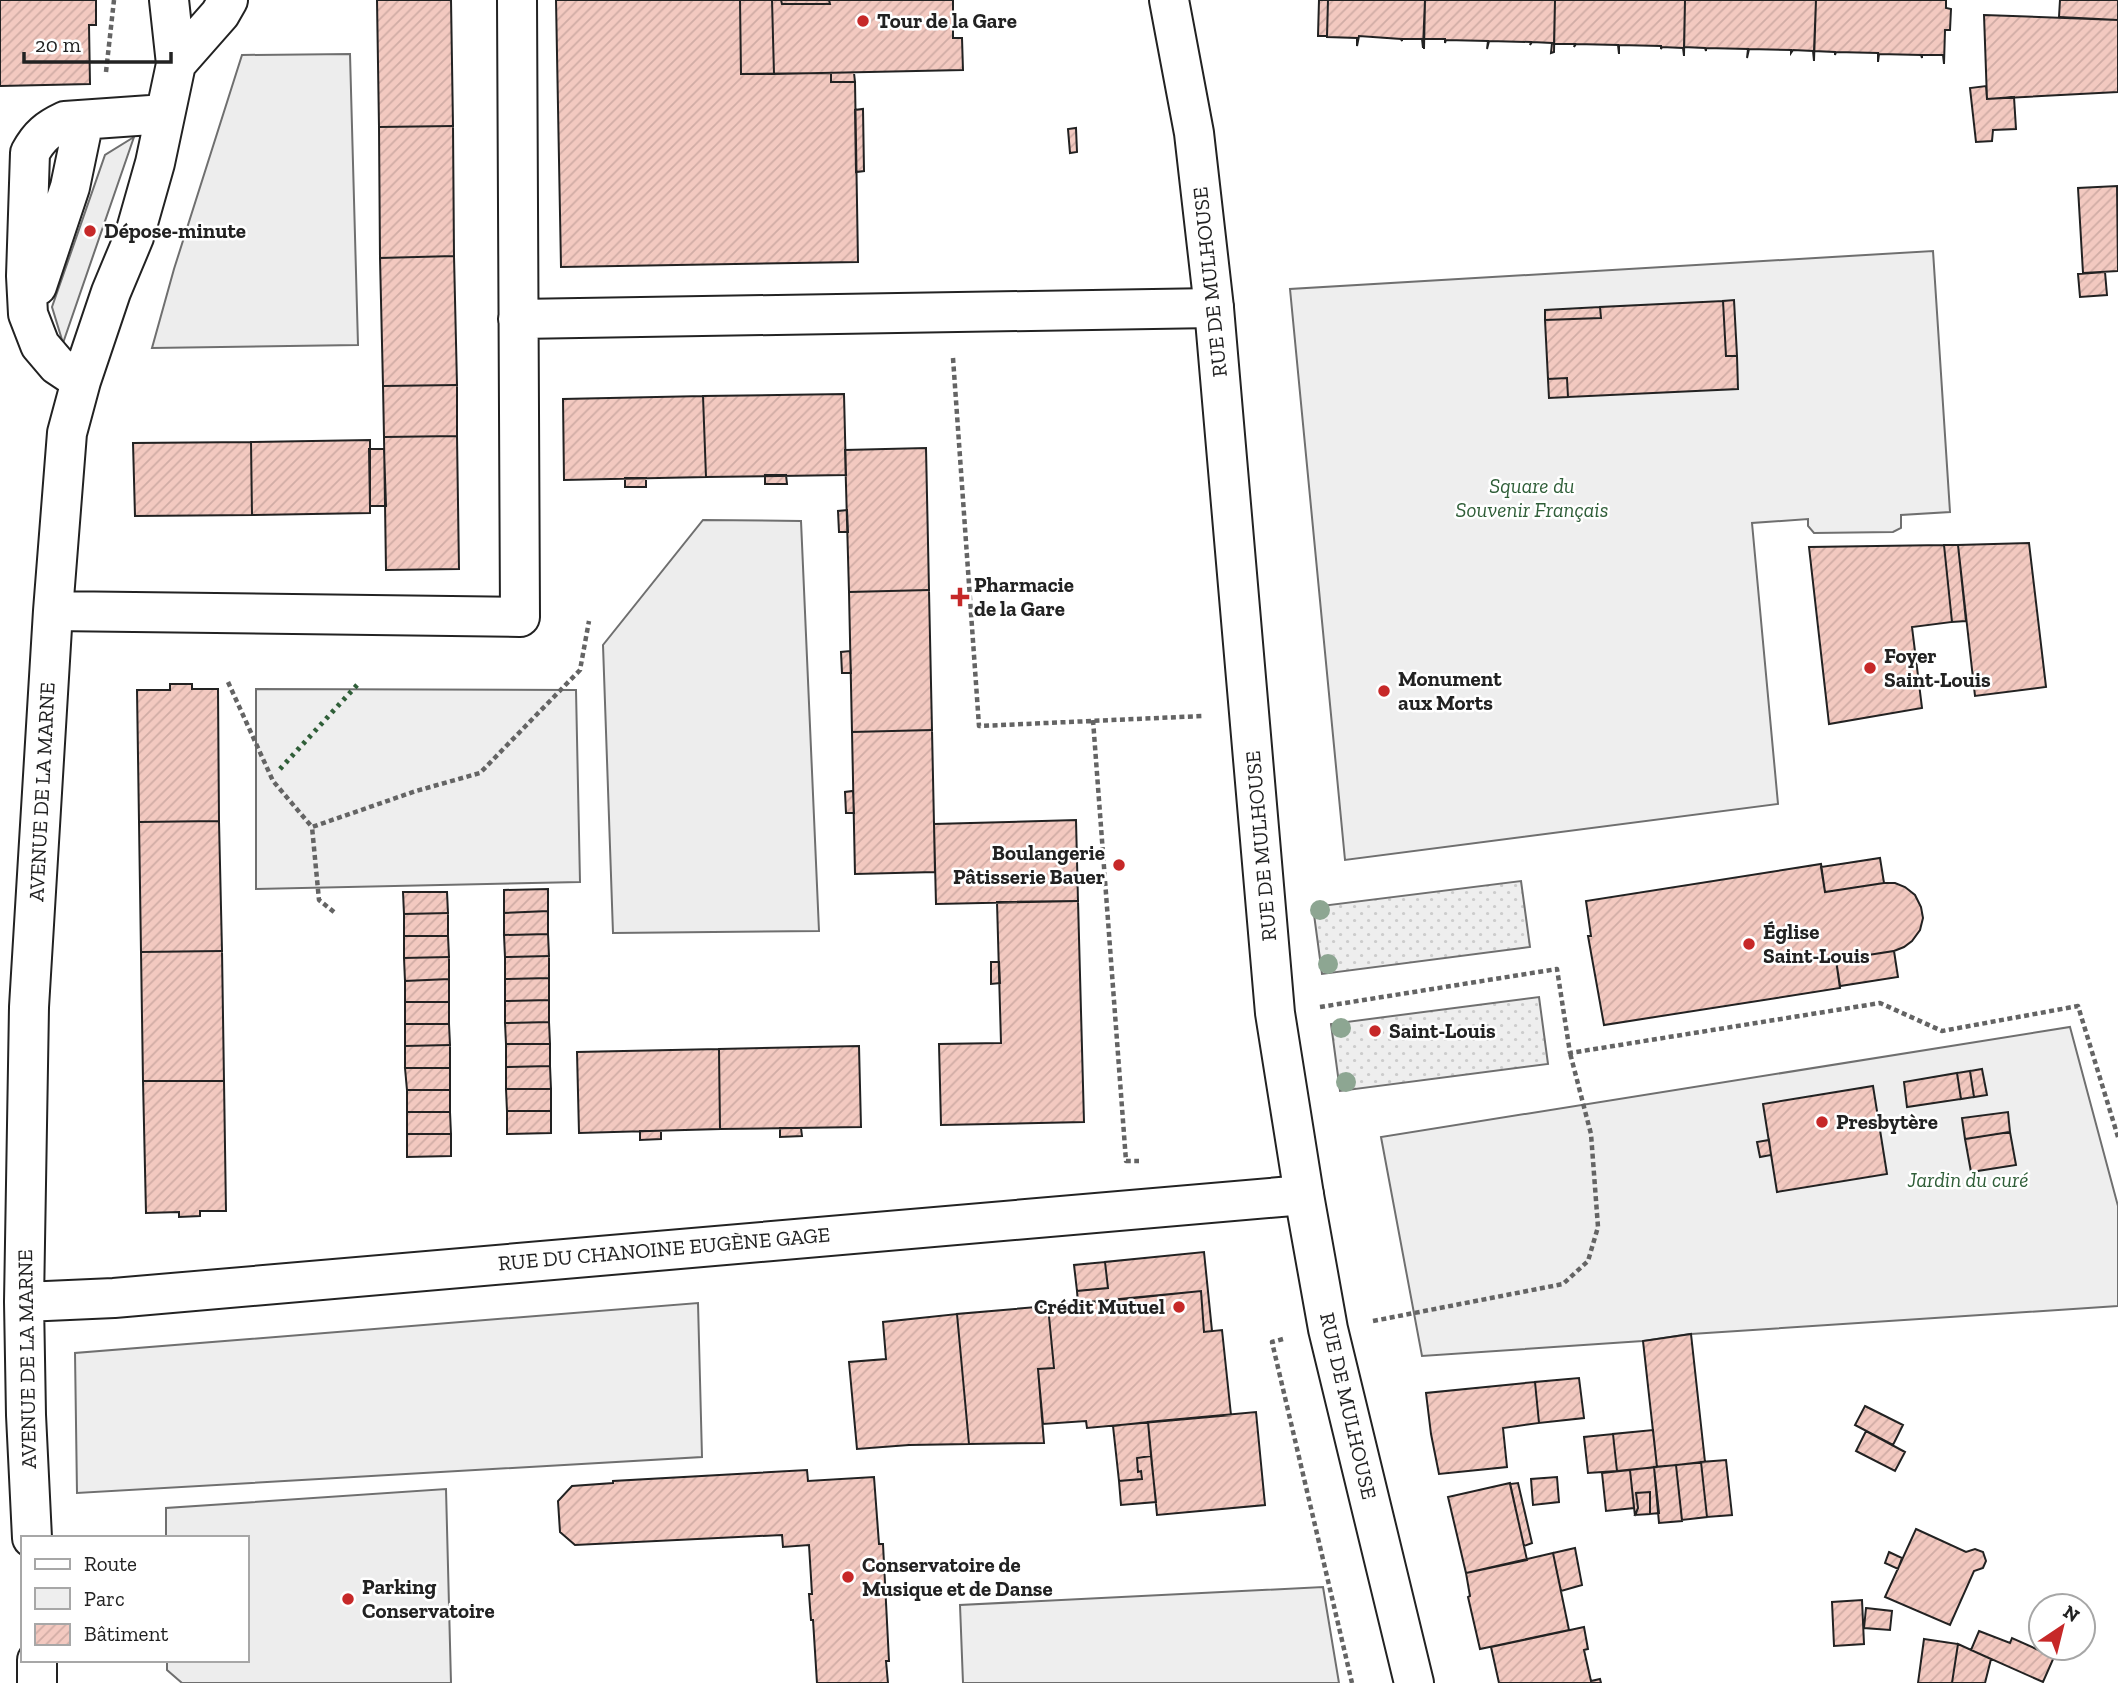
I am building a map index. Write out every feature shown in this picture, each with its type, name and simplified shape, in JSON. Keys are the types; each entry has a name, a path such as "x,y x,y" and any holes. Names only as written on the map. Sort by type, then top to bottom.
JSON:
{"street":[{"name":"AVENUE DE LA MARNE","path":"32,1536 24,1302 29,1007 53,611 67,433 80,381 111,292 134,237 155,163 176,64 169,0"},
{"name":"AVENUE DE LA MARNE","path":"176,64 220,14 228,0"},
{"path":"53,611 520,618 517,0"},
{"name":"RUE DE MULHOUSE","path":"1169,0 1194,133 1214,308 1275,1013 1328,1329 1414,1683"},
{"path":"80,381 57,365 40,345 28,314 26,262 30,153 38,138 65,121 165,114"},
{"path":"518,319 1214,308"},
{"name":"RUE DU CHANOINE EUGÈNE GAGE","path":"24,1302 114,1298 1304,1195"},
{"path":"37,1662 37,1683"}],"path":[{"path":"93,119 114,0"},
{"path":"949,312 979,726 1249,714"},
{"path":"312,827 480,772 580,670 589,621"},
{"path":"228,682 273,781 312,827 319,900 334,912"},
{"path":"1093,720 1126,1161 1140,1160"},
{"path":"1275,1013 1557,969 1570,1053 1591,1133 1598,1227 1588,1261 1563,1284 1373,1321"},
{"path":"1570,1053 1880,1003 1942,1031 2078,1006 2118,1137"},
{"path":"1328,1329 1272,1342 1352,1683"}],"green space":[{"name":"Square du Souvenir Français","path":"1933,251 1950,512 1901,515 1901,528 1893,532 1814,533 1808,526 1808,519 1752,523 1778,804 1345,860 1290,289"},
{"path":"256,689 576,690 580,882 256,889"},
{"path":"1521,881 1530,947 1322,974 1313,907"},
{"path":"1539,997 1548,1064 1340,1091 1331,1024"},
{"name":"Jardin du curé","path":"2070,1027 2118,1206 2118,1306 1691,1334 1643,1341 1422,1356 1381,1137"},
{"path":"698,1303 702,1457 77,1493 75,1353"},
{"path":"1323,1587 1339,1683 963,1683 960,1605"}],"shaded area":[{"path":"350,54 358,345 152,348 174,269 242,55"},
{"name":"Dépose-minute","path":"134,137 63,343 52,307 105,155"},
{"path":"703,520 801,521 819,931 613,933 603,645"},
{"name":"Parking Conservatoire","path":"446,1489 451,1683 182,1683 167,1670 167,1662 248,1662 248,1536 166,1536 166,1508"}],"building":[{"path":"0,0 96,0 96,25 89,25 90,84 0,86"},
{"path":"377,0 451,0 453,126 379,127"},
{"path":"556,0 740,0 741,74 831,73 831,82 855,82 858,262 561,267"},
{"path":"740,0 772,0 774,74 741,74"},
{"name":"Tour de la Gare","path":"772,0 781,0 782,4 830,4 829,0 953,0 953,38 962,38 963,70 774,74"},
{"path":"781,0 829,0 830,4 782,4"},
{"path":"1319,0 1328,0 1327,36 1318,36"},
{"path":"1328,0 1425,0 1423,48 1422,39 1402,41 1359,36 1357,46 1357,38 1327,37"},
{"path":"1425,0 1555,0 1554,52 1551,53 1552,43 1532,42 1530,45 1531,42 1489,41 1487,49 1488,41 1446,40 1445,43 1445,39 1424,39"},
{"path":"1555,0 1685,0 1684,56 1683,48 1619,45 1619,54 1618,45 1576,44 1574,47 1575,44 1554,44"},
{"path":"1685,0 1816,0 1814,61 1813,51 1793,50 1791,53 1791,50 1749,49 1747,58 1748,49 1706,48 1706,51 1705,48 1684,47"},
{"path":"1816,0 1946,0 1946,8 1951,9 1950,30 1945,30 1944,64 1943,55 1922,55 1922,58 1921,55 1879,54 1878,62 1878,53 1836,52 1835,55 1835,52 1814,51"},
{"path":"2060,0 2118,0 2118,20 2059,17"},
{"path":"1984,15 2118,20 2118,92 1987,99"},
{"path":"831,73 854,73 855,82 831,82"},
{"path":"1986,86 1987,99 2014,97 2016,129 1993,130 1992,141 1976,142 1970,88"},
{"path":"863,109 864,171 856,172 855,110"},
{"path":"453,126 454,256 380,258 379,127"},
{"path":"1076,128 1077,152 1070,153 1068,129"},
{"path":"2117,186 2118,271 2083,273 2078,188"},
{"path":"454,256 457,385 383,386 380,258"},
{"path":"2105,272 2107,295 2080,297 2078,274"},
{"path":"1734,300 1737,356 1726,356 1723,301"},
{"path":"1723,301 1726,356 1737,356 1738,389 1568,397 1567,378 1548,379 1545,320 1601,318 1600,307"},
{"path":"1600,307 1601,318 1545,320 1545,310"},
{"path":"1567,378 1568,397 1549,398 1548,379"},
{"path":"457,385 457,436 384,437 383,386"},
{"path":"844,394 846,475 706,477 703,396"},
{"path":"703,396 706,477 564,480 563,399"},
{"path":"457,436 459,569 386,570 384,437"},
{"path":"370,440 370,513 252,515 251,442"},
{"path":"251,442 252,515 135,516 133,443"},
{"path":"926,448 929,590 849,592 845,450"},
{"path":"369,449 384,449 386,506 370,506"},
{"path":"765,475 786,475 787,484 765,484"},
{"path":"625,478 646,478 646,487 625,487"},
{"path":"847,510 848,532 839,532 838,511"},
{"name":"Foyer Saint-Louis","path":"2029,543 2046,687 1975,696 1958,545"},
{"path":"1944,545 1958,545 1966,621 1952,622"},
{"name":"Foyer Saint-Louis","path":"1944,545 1952,622 1912,627 1922,708 1829,724 1809,547"},
{"path":"929,590 932,730 852,732 849,592"},
{"path":"850,651 851,673 842,673 841,652"},
{"path":"170,684 192,684 192,689 218,689 219,821 139,822 137,690 170,690"},
{"path":"932,730 935,872 855,874 852,732"},
{"path":"853,791 854,813 846,813 845,792"},
{"path":"1076,820 1078,901 936,904 934,824"},
{"path":"219,821 222,951 141,952 139,822"},
{"path":"1880,858 1884,883 1825,892 1821,867"},
{"name":"Église Saint-Louis","path":"1821,864 1825,892 1895,883 1915,895 1923,918 1920,930 1912,941 1894,951 1836,960 1840,988 1604,1025 1588,936 1591,936 1586,901"},
{"path":"548,889 548,911 504,913 504,890"},
{"path":"403,892 447,892 448,913 404,914"},
{"path":"1078,901 1084,1122 941,1125 939,1044 1001,1043 997,902"},
{"path":"548,911 548,934 504,935 504,913"},
{"path":"448,913 448,936 404,936 404,914"},
{"path":"548,934 549,956 505,957 504,935"},
{"path":"404,936 448,936 449,957 404,958"},
{"path":"222,951 224,1081 143,1081 141,952"},
{"path":"1894,951 1898,977 1840,986 1836,960"},
{"path":"549,956 549,978 505,979 505,957"},
{"path":"449,957 449,979 405,981 404,958"},
{"path":"991,962 999,962 1000,983 991,984"},
{"path":"549,978 549,1000 505,1001 505,979"},
{"path":"449,979 449,1002 405,1002 405,981"},
{"path":"549,1000 549,1022 505,1023 505,1001"},
{"path":"405,1002 449,1002 449,1024 405,1024"},
{"path":"549,1022 550,1044 506,1044 505,1023"},
{"path":"405,1024 449,1024 450,1045 405,1046"},
{"path":"506,1044 550,1044 550,1066 506,1067"},
{"path":"450,1045 450,1068 405,1068 405,1046"},
{"path":"859,1046 861,1127 720,1129 719,1049"},
{"path":"719,1049 720,1129 579,1133 577,1052"},
{"path":"550,1066 551,1089 506,1089 506,1067"},
{"path":"405,1068 450,1068 450,1090 407,1090"},
{"path":"1982,1069 1987,1095 1974,1097 1970,1071"},
{"path":"1970,1071 1974,1097 1961,1099 1957,1073"},
{"path":"1957,1073 1961,1099 1907,1107 1904,1082"},
{"path":"143,1081 224,1081 226,1211 200,1211 200,1216 179,1217 179,1212 146,1213"},
{"name":"Presbytère","path":"1873,1086 1887,1174 1777,1192 1763,1104"},
{"path":"506,1089 551,1089 551,1111 507,1111"},
{"path":"407,1090 450,1090 450,1112 407,1112"},
{"path":"507,1111 551,1111 551,1133 507,1134"},
{"path":"407,1112 450,1112 451,1134 407,1134"},
{"path":"2008,1112 2010,1132 1965,1139 1962,1118"},
{"path":"780,1128 801,1128 802,1136 780,1137"},
{"path":"640,1131 661,1131 661,1139 640,1140"},
{"path":"2010,1132 2016,1165 1971,1172 1965,1139"},
{"path":"407,1134 451,1134 451,1156 407,1157"},
{"path":"1769,1140 1771,1155 1760,1157 1757,1142"},
{"path":"1204,1252 1212,1331 1204,1332 1201,1291 1078,1304 1077,1291 1108,1288 1105,1262"},
{"path":"1105,1262 1108,1288 1077,1291 1074,1265"},
{"path":"1201,1291 1204,1332 1222,1330 1231,1415 1087,1428 1086,1421 1043,1424 1038,1369 1054,1368 1048,1306"},
{"path":"1048,1306 1054,1368 1038,1369 1044,1443 969,1444 957,1314"},
{"path":"957,1314 969,1444 857,1449 849,1362 886,1359 883,1322"},
{"path":"1691,1334 1705,1462 1657,1467 1643,1341"},
{"path":"1579,1378 1584,1418 1539,1423 1535,1382"},
{"path":"1535,1382 1539,1423 1503,1428 1507,1467 1439,1474 1426,1393"},
{"path":"1865,1406 1903,1425 1893,1445 1855,1425"},
{"path":"1256,1412 1265,1505 1157,1515 1148,1422"},
{"path":"1148,1422 1151,1456 1137,1458 1138,1472 1141,1471 1142,1479 1119,1481 1113,1426"},
{"path":"1653,1430 1657,1467 1617,1471 1613,1434"},
{"path":"1866,1431 1905,1452 1895,1471 1856,1451"},
{"path":"1613,1434 1617,1471 1588,1473 1584,1437"},
{"path":"1151,1456 1156,1502 1121,1505 1119,1481 1142,1479 1141,1471 1138,1472 1137,1458"},
{"path":"1726,1460 1732,1515 1707,1517 1701,1462"},
{"path":"1701,1462 1707,1517 1682,1520 1676,1465"},
{"path":"1676,1465 1682,1521 1659,1523 1654,1467"},
{"path":"1654,1467 1659,1513 1650,1514 1650,1492 1636,1493 1638,1508 1635,1516 1630,1470"},
{"name":"Conservatoire de Musique et de Danse","path":"807,1470 808,1481 874,1477 879,1544 883,1544 888,1683 817,1683 809,1594 812,1594 809,1545 783,1547 782,1535 575,1545 560,1532 558,1501 572,1486 613,1481"},
{"path":"1630,1470 1634,1508 1606,1511 1602,1473"},
{"path":"1557,1477 1559,1502 1533,1505 1531,1479"},
{"path":"1510,1483 1527,1560 1466,1573 1448,1497"},
{"path":"1518,1483 1532,1543 1524,1546 1510,1484"},
{"path":"1650,1492 1650,1514 1635,1515 1638,1508 1636,1493"},
{"path":"1916,1529 1966,1552 1975,1549 1983,1552 1986,1561 1983,1568 1974,1571 1950,1625 1885,1597"},
{"path":"1575,1548 1582,1585 1561,1591 1553,1553"},
{"path":"1889,1552 1902,1558 1898,1569 1885,1563"},
{"path":"1553,1553 1569,1630 1480,1649 1468,1597 1466,1573"},
{"path":"1862,1600 1864,1644 1834,1646 1832,1602"},
{"path":"1866,1608 1892,1611 1890,1630 1864,1628"},
{"path":"1584,1627 1588,1649 1584,1650 1591,1681 1600,1679 1601,1683 1499,1683 1491,1647"},
{"path":"1979,1631 2010,1643 2012,1638 2027,1645 2027,1662 2052,1662 2043,1682 1971,1650"},
{"path":"1924,1639 1958,1644 1952,1683 1918,1683"},
{"path":"1958,1644 1991,1659 1985,1683 1952,1683"}],"hedge":[{"path":"280,769 358,684"}],"place":[{"name":"Tour de la Gare","path":"863,21"},
{"name":"Dépose-minute","path":"90,231"},
{"name":"Pharmacie de la Gare","path":"960,597"},
{"name":"Foyer Saint-Louis","path":"1870,668"},
{"name":"Monument aux Morts","path":"1384,691"},
{"name":"Boulangerie Pâtisserie Bauer","path":"1119,865"},
{"name":"Église Saint-Louis","path":"1749,944"},
{"name":"Saint-Louis","path":"1375,1031"},
{"name":"Presbytère","path":"1822,1122"},
{"name":"Crédit Mutuel","path":"1179,1307"},
{"name":"Conservatoire de Musique et de Danse","path":"848,1577"},
{"name":"Parking Conservatoire","path":"348,1599"}]}
